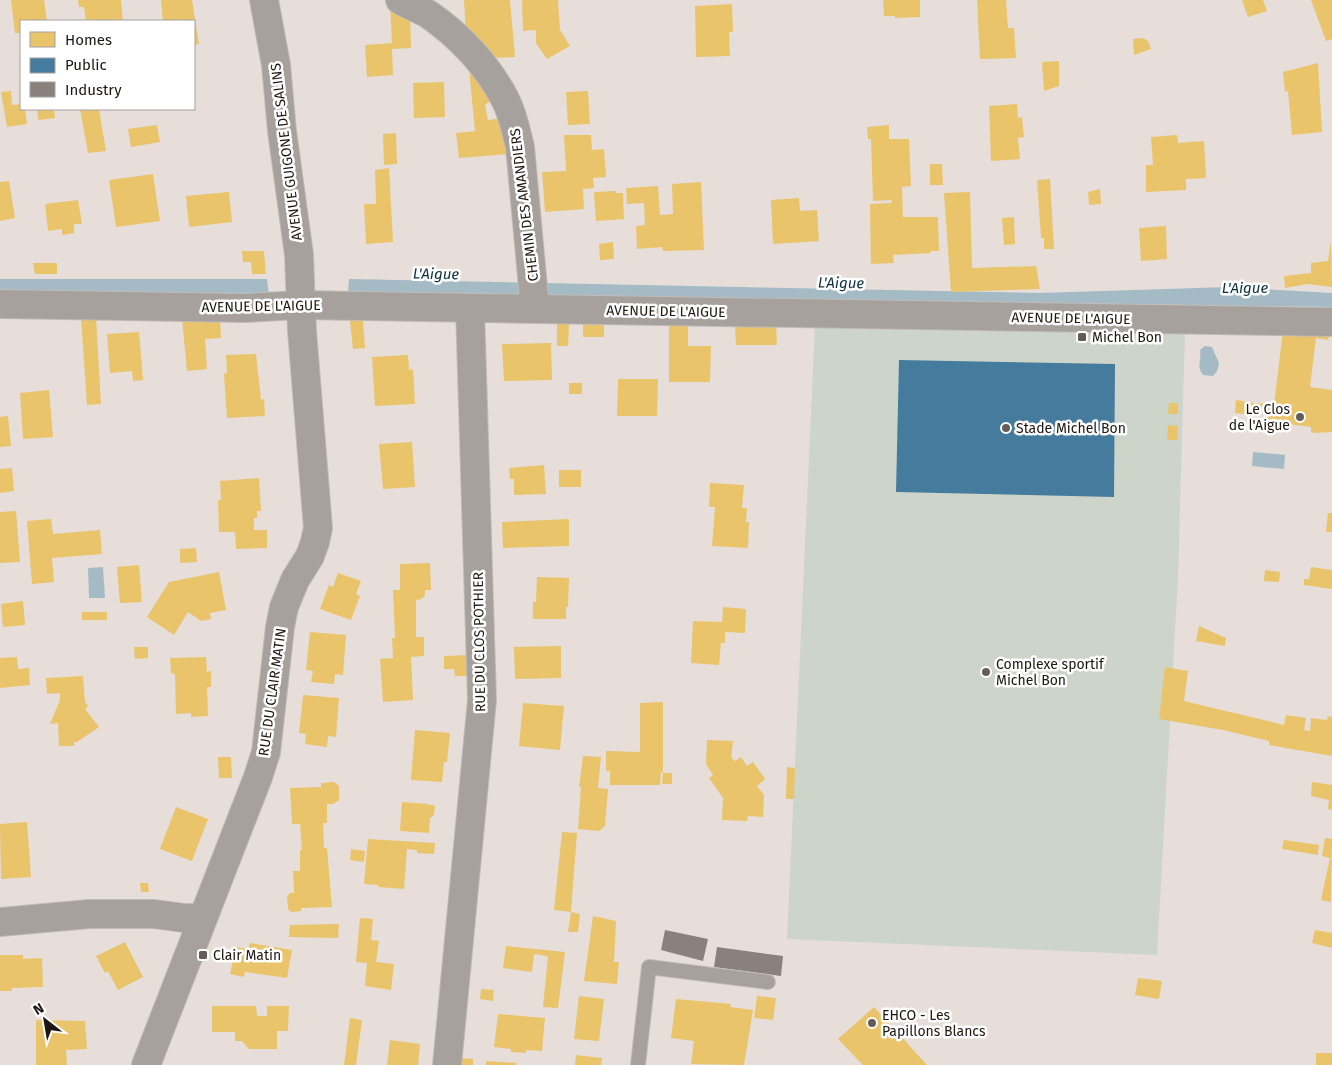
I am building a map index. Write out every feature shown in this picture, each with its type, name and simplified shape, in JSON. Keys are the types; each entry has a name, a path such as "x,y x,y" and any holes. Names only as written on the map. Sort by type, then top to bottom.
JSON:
{"street":[{"name":"AVENUE GUIGONE DE SALINS","path":"264,0 276,65 300,290"},
{"name":"CHEMIN DES AMANDIERS","path":"400,0 428,14 456,37 487,70 506,100 515,124 520,147 534,295"},
{"name":"AVENUE DE L'AIGUE","path":"0,304 245,308 300,290 470,308 534,295 1332,322"},
{"name":"RUE DU CLAIR MATIN","path":"146,1065 202,918 248,805 266,752 280,627 284,607 295,580 310,556 318,528 300,290"},
{"name":"RUE DU CLOS POTHIER","path":"447,1065 482,700 470,308"},
{"path":"0,922 89,914 154,914 202,918"}],"lane":[{"path":"638,1065 650,966 768,982"}],"shaded area":[{"name":"Complexe sportif Michel Bon","path":"815,326 1185,334 1178,577 1157,955 787,939"}],"water":[{"path":"0,279 267,279 269,295 0,292"},
{"name":"L'Aigue","path":"349,279 1039,293 1228,287 1332,293 1332,307 348,293"},
{"path":"1205,346 1212,347 1219,363 1217,371 1213,376 1203,375 1200,369 1200,350"},
{"path":"1253,452 1285,455 1284,469 1252,466"},
{"path":"103,567 105,598 89,598 88,568"}],"building: Homes":[{"path":"11,0 44,0 47,20 20,20 20,33 15,33"},
{"path":"78,0 121,0 123,20 86,20 84,7 79,7"},
{"path":"161,0 192,0 199,44 195,45 195,20 163,20"},
{"path":"464,0 510,0 515,57 491,58 466,33"},
{"path":"522,0 558,0 560,30 570,46 547,59 536,43 536,30 523,31"},
{"path":"883,0 920,0 920,17 895,18 895,16 884,16"},
{"path":"977,0 1006,0 1008,28 1014,28 1016,58 980,59"},
{"path":"1242,0 1263,0 1267,11 1248,17"},
{"path":"1311,0 1332,0 1332,39 1326,41"},
{"path":"390,4 410,14 411,48 392,49 393,75 367,77 365,45 392,43"},
{"path":"732,4 733,32 729,32 730,56 696,57 695,6"},
{"path":"1143,38 1148,41 1151,49 1134,55 1133,39"},
{"path":"468,59 495,97 485,105 488,120 503,118 509,154 459,158 456,133 475,131"},
{"path":"1059,61 1059,86 1044,91 1042,62"},
{"path":"1318,63 1322,132 1292,135 1288,91 1285,92 1283,72"},
{"path":"444,82 445,117 414,118 413,83"},
{"path":"11,91 12,105 20,104 20,110 25,110 27,124 7,127 1,92"},
{"path":"588,91 590,124 568,125 566,92"},
{"path":"1017,104 1018,118 1022,117 1024,137 1018,138 1020,159 991,161 989,106"},
{"path":"37,110 54,110 55,118 38,120"},
{"path":"80,110 99,110 106,151 88,153"},
{"path":"157,125 160,142 131,147 128,129"},
{"path":"889,125 889,139 909,139 911,186 902,187 903,217 938,217 939,251 893,255 894,263 871,264 870,204 891,203 892,200 873,201 871,139 868,139 867,127"},
{"path":"396,133 397,164 384,165 383,134"},
{"path":"564,135 591,135 592,150 604,149 606,177 593,178 594,188 583,189 584,209 545,212 542,172 566,171"},
{"path":"1177,135 1178,143 1204,141 1206,178 1186,179 1186,190 1146,192 1146,165 1153,165 1151,137"},
{"path":"930,164 942,164 943,185 930,185"},
{"path":"389,168 393,242 366,244 364,204 376,204 375,170"},
{"path":"153,174 160,221 116,227 109,180"},
{"path":"1050,179 1054,249 1044,249 1044,238 1041,238 1037,180"},
{"path":"9,181 15,218 0,221 0,182"},
{"path":"701,182 704,250 663,251 662,247 637,249 636,226 645,225 644,203 627,204 626,188 658,186 660,215 673,214 672,184"},
{"path":"1100,189 1101,204 1089,205 1088,192"},
{"path":"616,191 616,193 623,193 624,219 596,221 594,192"},
{"path":"229,192 232,222 189,227 186,196"},
{"path":"970,192 972,268 1036,266 1040,289 951,292 944,193"},
{"path":"799,198 800,211 817,210 819,241 773,244 771,200"},
{"path":"78,200 82,224 74,224 74,233 62,235 62,229 48,231 45,204"},
{"path":"1014,217 1015,244 1004,245 1002,218"},
{"path":"1166,226 1167,259 1141,261 1139,228"},
{"path":"1331,240 1332,287 1307,284 1285,288 1284,276 1311,273 1311,263 1328,261"},
{"path":"613,242 614,259 600,260 599,244"},
{"path":"242,251 264,251 266,274 252,274 251,262 243,262"},
{"path":"33,263 57,263 57,274 35,274"},
{"path":"81,318 96,318 101,404 87,405"},
{"path":"182,319 220,319 221,338 205,339 207,369 187,371"},
{"path":"350,321 363,321 365,348 353,349"},
{"path":"557,323 569,323 568,346 557,346"},
{"path":"583,323 604,323 604,337 583,337"},
{"path":"669,324 688,324 688,346 711,346 710,382 669,382"},
{"path":"735,325 776,325 777,345 736,345"},
{"path":"1283,330 1329,336 1328,340 1316,338 1310,387 1332,390 1332,432 1315,433 1311,432 1311,427 1267,421 1268,409 1255,408 1256,403 1274,405"},
{"path":"139,332 143,380 133,381 132,371 110,373 107,334"},
{"path":"551,343 552,380 504,381 502,344"},
{"path":"256,354 261,400 264,399 265,416 227,418 224,374 227,373 226,355"},
{"path":"408,355 409,370 413,369 415,404 375,406 372,357"},
{"path":"618,379 658,379 657,416 617,416"},
{"path":"569,383 582,383 582,394 569,394"},
{"path":"49,390 53,437 23,439 20,393"},
{"path":"1236,400 1254,403 1253,415 1235,413"},
{"path":"1169,403 1178,403 1178,414 1168,414"},
{"path":"8,416 11,446 0,447 0,417"},
{"path":"1168,425 1178,426 1177,440 1167,440"},
{"path":"412,442 415,487 383,489 379,444"},
{"path":"544,465 546,494 514,495 514,479 510,479 509,468"},
{"path":"12,468 14,491 0,493 0,469"},
{"path":"559,470 581,470 581,487 559,487"},
{"path":"259,478 261,511 257,511 257,518 254,518 254,530 267,530 267,548 236,549 235,532 219,532 218,500 221,500 220,481"},
{"path":"710,483 744,485 742,508 747,508 746,522 749,522 748,548 712,546 715,507 709,507"},
{"path":"16,511 20,562 0,563 0,512"},
{"path":"1328,513 1332,513 1332,532 1326,532"},
{"path":"51,519 53,534 100,530 102,554 52,558 54,582 32,584 27,521"},
{"path":"569,519 569,546 503,548 502,522"},
{"path":"196,548 197,562 180,563 180,549"},
{"path":"430,563 431,590 425,590 425,596 416,600 416,637 424,637 424,656 411,657 413,700 383,702 380,659 393,658 392,638 395,638 393,590 400,590 400,564"},
{"path":"139,565 142,602 120,603 117,567"},
{"path":"1311,567 1332,570 1332,589 1304,585 1304,579 1309,579"},
{"path":"1265,570 1280,572 1279,582 1264,581"},
{"path":"219,572 226,610 210,613 211,619 201,621 188,612 174,635 147,617 169,582"},
{"path":"338,573 361,581 356,594 360,596 351,620 320,609 329,585 333,587"},
{"path":"537,577 569,578 566,619 533,619 533,602 536,602"},
{"path":"23,601 25,625 3,627 1,604"},
{"path":"723,607 746,609 745,633 725,632 725,643 721,643 719,665 691,663 693,621 722,622"},
{"path":"82,612 107,612 107,620 82,620"},
{"path":"1199,626 1226,638 1225,646 1196,641"},
{"path":"310,632 346,635 343,675 335,674 334,684 311,682 313,671 306,670"},
{"path":"561,646 561,678 515,679 514,647"},
{"path":"134,647 148,647 148,658 135,659"},
{"path":"471,655 471,676 455,676 454,669 444,669 444,656"},
{"path":"17,657 18,669 29,668 30,685 0,688 0,658"},
{"path":"206,657 207,672 211,671 211,687 207,687 208,716 191,717 191,713 176,714 175,674 171,673 170,658"},
{"path":"1165,667 1188,671 1184,701 1284,725 1286,715 1306,718 1304,730 1310,731 1311,718 1327,720 1328,716 1332,717 1332,756 1269,745 1269,741 1223,730 1159,719"},
{"path":"83,676 85,702 88,706 85,709 99,727 77,742 74,742 74,746 59,746 58,723 50,724 60,700 60,693 47,694 46,678"},
{"path":"303,695 339,698 336,737 328,736 327,747 305,744 306,734 299,733"},
{"path":"663,702 663,773 661,772 660,785 610,785 610,771 606,771 606,751 640,752 640,703"},
{"path":"523,703 564,706 560,750 519,746"},
{"path":"415,730 450,733 447,762 444,762 442,782 411,780"},
{"path":"707,740 733,741 731,757 735,761 741,757 747,766 753,762 765,779 757,786 764,795 763,817 748,816 747,821 722,820 723,798 709,778 713,775 706,764"},
{"path":"583,756 601,757 598,788 608,789 605,826 599,831 578,829 581,787 579,787"},
{"path":"218,757 231,757 232,778 219,778"},
{"path":"787,767 795,768 794,799 786,799"},
{"path":"663,773 672,773 672,784 662,784"},
{"path":"334,782 339,786 339,800 333,804 327,804 327,823 323,823 324,848 327,848 332,907 301,908 301,911 291,912 288,909 287,896 290,893 294,893 293,871 300,871 300,850 302,850 300,824 292,824 290,788 321,787 321,783"},
{"path":"1312,782 1332,785 1332,810 1328,809 1329,800 1311,796"},
{"path":"402,802 435,806 434,815 430,818 429,833 400,831"},
{"path":"176,807 208,819 192,861 160,849"},
{"path":"27,822 31,877 1,879 0,824"},
{"path":"562,832 577,833 571,912 554,910"},
{"path":"1325,838 1332,839 1331,902 1321,900 1330,858 1322,856"},
{"path":"368,839 435,843 434,854 417,853 417,850 407,849 404,889 364,884"},
{"path":"1284,840 1319,845 1318,855 1282,849"},
{"path":"351,849 365,851 364,862 350,860"},
{"path":"140,883 148,883 149,892 141,892"},
{"path":"571,912 580,914 578,932 568,932"},
{"path":"593,916 616,921 614,962 619,962 617,984 584,981"},
{"path":"360,918 373,919 371,940 379,941 376,962 394,964 391,990 365,986 367,963 356,962"},
{"path":"339,924 338,938 289,937 290,925"},
{"path":"1315,930 1332,933 1332,948 1312,943"},
{"path":"125,942 143,977 118,990 108,971 105,973 96,956"},
{"path":"250,943 292,950 287,978 245,972 244,977 230,974 236,947 248,949"},
{"path":"506,946 565,952 558,1008 543,1007 548,956 534,954 532,972 503,968"},
{"path":"0,955 23,955 23,959 42,958 43,987 12,988 12,991 0,991"},
{"path":"1138,978 1162,981 1159,999 1135,995"},
{"path":"481,989 494,990 493,1001 480,999"},
{"path":"579,996 604,999 599,1041 574,1039"},
{"path":"757,996 776,998 773,1020 754,1018"},
{"path":"676,999 731,1004 730,1007 753,1010 744,1065 691,1064 694,1041 671,1038"},
{"path":"212,1006 256,1006 257,1016 267,1016 267,1006 289,1006 288,1031 277,1031 277,1049 249,1049 242,1041 235,1041 235,1032 212,1032"},
{"name":"EHCO - Les Papillons Blancs","path":"874,1007 927,1065 863,1065 838,1039"},
{"path":"498,1014 545,1018 542,1051 526,1050 526,1053 511,1052 511,1049 494,1047"},
{"path":"350,1018 362,1020 356,1065 344,1065"},
{"path":"36,1020 85,1021 87,1049 66,1050 67,1065 36,1065"},
{"path":"390,1040 420,1044 418,1065 387,1065"},
{"path":"1316,1053 1332,1053 1332,1065 1316,1065"},
{"path":"576,1055 602,1058 601,1065 575,1065"},
{"path":"461,1058 473,1059 473,1065 460,1065"},
{"path":"486,1061 517,1063 516,1065 486,1065"}],"building: Public":[{"name":"Stade Michel Bon","path":"899,360 1115,364 1114,497 896,492"}],"building: Industry":[{"path":"665,930 708,939 703,961 661,950"},
{"path":"717,947 783,956 781,976 714,967"}],"place":[{"name":"Michel Bon","path":"1082,337"},
{"name":"Le Clos de l'Aigue","path":"1300,417"},
{"name":"Stade Michel Bon","path":"1006,428"},
{"name":"Complexe sportif Michel Bon","path":"986,672"},
{"name":"Clair Matin","path":"203,955"},
{"name":"EHCO - Les Papillons Blancs","path":"872,1023"}]}
